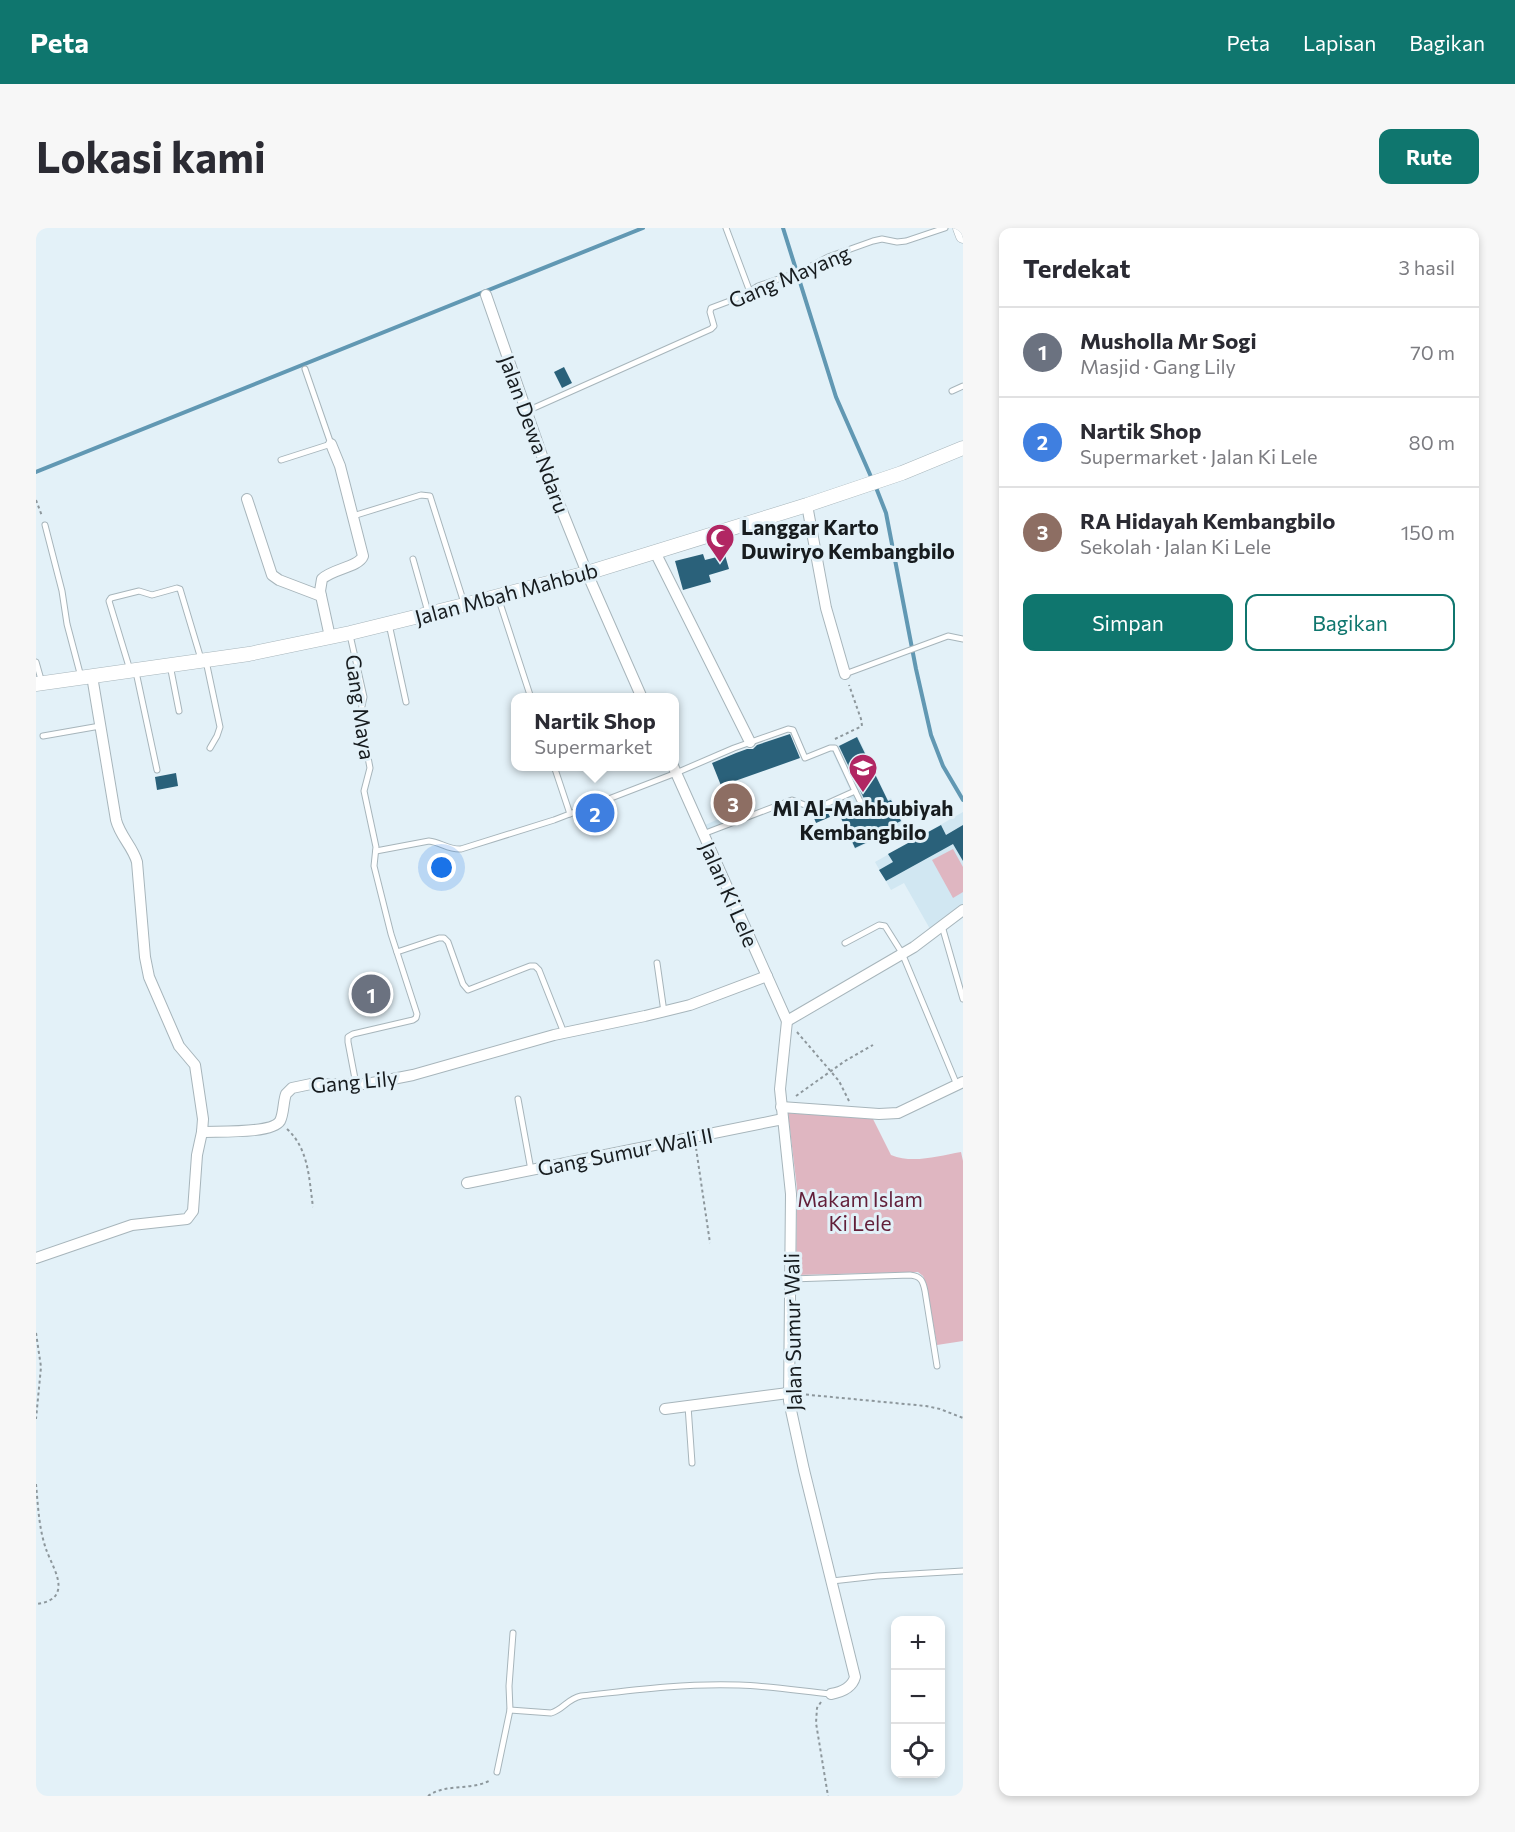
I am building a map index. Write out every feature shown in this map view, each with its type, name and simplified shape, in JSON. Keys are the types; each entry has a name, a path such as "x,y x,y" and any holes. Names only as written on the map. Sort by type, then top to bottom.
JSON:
{"street":[{"path":"960,228 963,236"},
{"name":"Jalan Dewa Ndaru","path":"486,295 556,496 587,573"},
{"path":"330,637 321,596 320,586 323,578 363,558 340,466 331,444"},
{"name":"Jalan Mbah Mahbub","path":"39,683 249,654 429,614 587,573 807,505 874,483 963,448"},
{"path":"248,499 269,570 273,576 321,596"},
{"path":"807,505 826,608 845,674"},
{"path":"655,552 750,742"},
{"path":"587,573 640,693"},
{"path":"36,1258 132,1225 184,1221 190,1218 193,1211 197,1155 202,1132 203,1119 197,1069 179,1046 149,977 145,957 137,862 117,824 100,726 87,676"},
{"name":"Jalan Ki Lele","path":"674,771 787,1021"},
{"path":"787,1021 903,953 963,910"},
{"name":"Gang Lily","path":"279,1122 285,1097 292,1088 320,1083 374,1083 413,1075 564,1033 697,1003 767,976"},
{"name":"Jalan Sumur Wali","path":"787,1021 780,1083 791,1194 788,1393 795,1431 855,1677 850,1686 831,1694"},
{"path":"781,1107 898,1113 960,1084"},
{"name":"Gang Sumur Wali II","path":"466,1183 783,1119"},
{"path":"202,1132 262,1130 272,1128 279,1122"},
{"path":"665,1409 788,1393"}],"lane":[{"path":"726,228 750,292"},
{"name":"Gang Mayang","path":"526,411 711,329 714,326 711,308 750,292 758,286 790,276 828,258 876,240 906,241 945,228"},
{"path":"281,460 331,444 305,369"},
{"path":"951,391 963,386"},
{"path":"353,516 424,494 430,496 464,605"},
{"path":"45,525 68,624 87,676"},
{"path":"413,559 429,614"},
{"path":"157,770 133,670 109,604 110,598 139,591 151,595 177,588 181,591 203,660 220,727 210,748"},
{"path":"498,596 529,693"},
{"path":"388,623 406,702"},
{"name":"Gang Maya","path":"350,633 364,697 360,715 370,768 364,792 376,851 374,863 379,888 417,1017 348,1037 356,1084"},
{"path":"845,674 948,636 963,639"},
{"path":"36,662 39,683"},
{"path":"170,665 179,711"},
{"path":"43,736 100,726"},
{"path":"679,768 791,729 805,758 834,747 862,805"},
{"path":"556,771 570,814"},
{"path":"376,851 429,841 461,849 570,814 672,771"},
{"path":"703,834 745,820 790,801 796,800 815,809 855,791"},
{"path":"845,943 882,924 903,953 960,1084"},
{"path":"942,926 963,999"},
{"path":"397,952 444,938 448,942 464,987 468,990 535,966 539,970 564,1033"},
{"path":"657,963 664,1012"},
{"path":"518,1099 531,1170"},
{"path":"790,1279 919,1276 924,1285 937,1366"},
{"path":"688,1406 692,1463"},
{"path":"832,1581 963,1571"},
{"path":"497,1772 510,1710 509,1686 513,1633"},
{"path":"510,1710 551,1713 557,1711 569,1700 581,1696 716,1684 831,1694"}],"path":[{"path":"36,500 45,525"},
{"path":"834,747 835,739 860,728 862,724 845,674"},
{"path":"787,1021 843,1087 853,1112"},
{"path":"781,1107 831,1071 873,1045"},
{"path":"279,1122 297,1139 304,1153 313,1207"},
{"path":"695,1137 710,1243"},
{"path":"36,1333 41,1373 36,1419"},
{"path":"788,1393 926,1406 963,1418"},
{"path":"36,1484 43,1539 59,1586 52,1599 36,1604"},
{"path":"828,1796 816,1715 819,1703 831,1694"},
{"path":"428,1796 441,1790 466,1788 486,1783 494,1778 497,1772"}],"shaded area":[{"name":"MI Al-Mahbubiyah Kembangbilo","path":"858,737 888,800 891,798 904,825 855,849 831,799 850,790 831,749"},
{"path":"735,781 752,815 705,831 703,826 725,816 714,792"},
{"path":"963,812 963,904 930,929 904,883 891,890 875,862"}],"green space":[{"path":"953,849 963,867 963,892 953,898 932,860"},
{"name":"Makam Islam Ki Lele","path":"788,1113 873,1119 891,1155 899,1158 926,1158 961,1152 963,1161 963,1341 937,1345 926,1283 918,1272 796,1275 797,1188"}],"building":[{"path":"564,367 572,383 562,388 554,372"},
{"path":"703,554 705,560 725,555 729,569 709,575 711,582 683,590 675,561"},
{"path":"790,734 800,758 735,781 750,811 738,815 729,798 719,803 714,792 722,788 712,763"},
{"name":"MI Al-Mahbubiyah Kembangbilo","path":"857,737 888,801 891,800 901,821 874,834 876,838 855,848 841,818 865,809 867,805 839,746"},
{"path":"176,773 178,786 157,790 155,777"},
{"path":"826,809 830,817 816,823 812,813 817,814"},
{"path":"941,825 946,835 963,825 963,861 953,844 886,881 879,870 893,862 888,854"}],"waterway":[{"path":"36,472 643,228"},
{"path":"783,228 836,397 872,479"},
{"path":"875,485 886,513 931,735 943,766 963,800"}],"place":[{"name":"Langgar Karto Duwiryo Kembangbilo","path":"720,564"},
{"name":"MI Al-Mahbubiyah Kembangbilo","path":"863,794"},
{"name":"RA Hidayah Kembangbilo","path":"733,803"},
{"name":"Nartik Shop","path":"595,813"},
{"name":"Musholla Mr Sogi","path":"371,994"}]}
